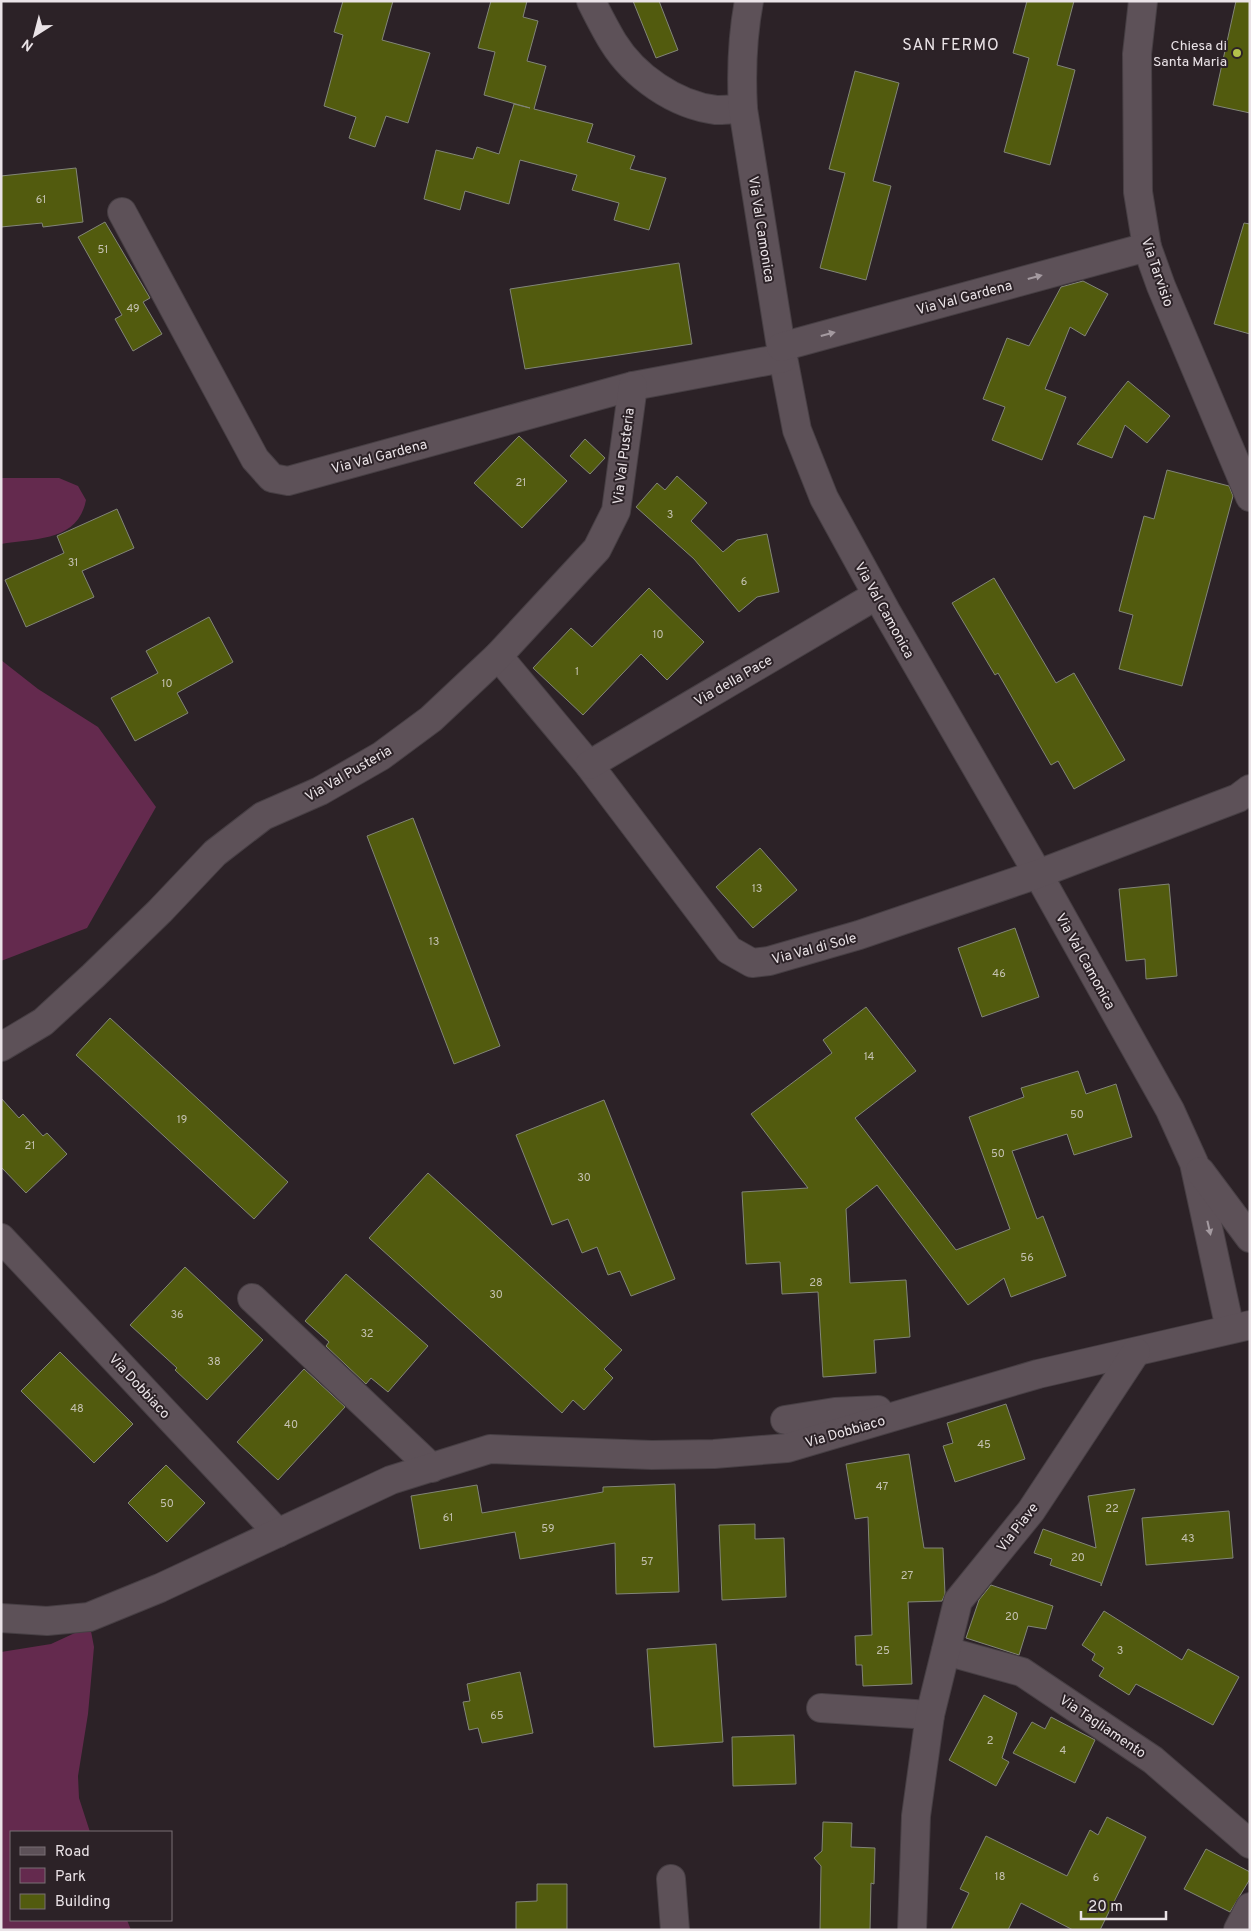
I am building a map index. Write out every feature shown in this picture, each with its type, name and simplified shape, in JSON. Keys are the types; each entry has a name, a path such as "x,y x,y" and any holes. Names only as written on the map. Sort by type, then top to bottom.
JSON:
{"street":[{"path":"591,1 613,43 632,66 654,85 682,101 716,110 743,109"},
{"name":"Via Val Camonica","path":"748,1 743,34 741,72 743,109 782,353 798,430 820,490 877,595 1038,874 1170,1110 1194,1164 1240,1327"},
{"name":"Via Tarvisio","path":"1143,1 1137,54 1138,192 1147,247 1161,286 1250,497"},
{"name":"Via Val Gardena","path":"122,212 254,459 272,478 288,481 632,386 782,353 1147,247"},
{"name":"Via Val Pusteria","path":"1,1047 43,1022 160,911 215,853 263,816 320,791 381,756 431,719 498,656 597,549 616,511 632,386"},
{"name":"Via della Pace","path":"589,765 877,595"},
{"name":"Via Val di Sole","path":"498,656 589,765 729,950 752,963 769,961 859,935 1038,874 1238,798 1250,789"},
{"name":"Via Val Camonica","path":"1194,1164 1250,1238"},
{"name":"Via Dobbiaco","path":"1,1238 278,1533"},
{"path":"252,1298 432,1468"},
{"name":"Via Dobbiaco","path":"1,1618 47,1621 89,1617 160,1588 391,1480 490,1449 652,1455 714,1454 787,1448 1038,1374 1240,1327"},
{"name":"Via Piave","path":"912,1930 916,1816 930,1715 958,1601 1031,1511 1136,1352"},
{"path":"785,1420 835,1412 925,1408"},
{"name":"Via Tagliamento","path":"946,1651 1022,1672 1153,1760 1247,1835"},
{"path":"821,1708 930,1715"},
{"path":"671,1879 675,1930"},
{"path":"1238,1930 1250,1907"}],"green space":[{"path":"1,478 59,478 78,486 86,500 81,514 74,524 65,531 41,539 1,544"},
{"path":"1,660 38,689 98,727 156,807 87,928 1,961"},
{"path":"90,1626 94,1647 88,1714 78,1776 79,1798 90,1831 10,1831 10,1921 127,1921 131,1930 1,1930 1,1652 51,1644"}],"building":[{"path":"343,1 393,1 382,40 430,53 408,123 386,116 375,147 349,138 356,117 324,106 343,35 334,32"},
{"path":"491,1 527,1 523,17 538,21 527,61 546,66 534,109 593,124 587,142 635,156 630,169 666,178 649,230 614,220 619,203 572,190 577,175 520,160 509,204 465,191 460,210 424,199 436,150 473,159 477,147 499,154 514,104 530,108 484,95 495,52 478,48"},
{"path":"633,1 659,1 678,50 656,58"},
{"path":"1027,1 1074,1 1057,65 1075,70 1050,165 1004,152 1029,58 1013,53"},
{"name":"Chiesa di Santa Maria","path":"1236,1 1250,1 1250,113 1213,105"},
{"path":"855,71 899,83 873,181 891,186 866,280 820,268 845,173 829,169"},
{"path":"76,168 83,222 43,227 42,223 1,227 1,176"},
{"path":"105,222 150,298 143,302 162,334 133,351 115,319 122,315 78,237"},
{"path":"1244,223 1250,224 1250,334 1214,324"},
{"path":"679,263 692,344 525,369 510,289"},
{"path":"1083,281 1108,294 1085,336 1070,327 1045,389 1066,397 1042,460 992,440 1005,407 983,399 1007,338 1029,346 1061,287"},
{"path":"1128,381 1170,416 1147,443 1125,425 1112,458 1077,444"},
{"path":"519,436 567,481 522,528 474,483"},
{"path":"585,439 605,458 590,474 570,456"},
{"path":"1167,470 1229,486 1233,496 1182,686 1119,669 1133,615 1119,611 1144,516 1154,519"},
{"path":"677,476 707,503 691,521 723,552 737,540 767,534 779,592 757,597 739,612 694,559 636,507 657,483 665,490"},
{"path":"117,509 134,548 82,571 94,597 26,627 5,580 64,553 57,536"},
{"path":"994,578 1056,683 1074,673 1125,760 1074,789 1058,761 1051,765 998,673 995,675 952,603"},
{"path":"649,588 704,642 667,680 641,654 583,715 533,668 571,628 592,647"},
{"path":"209,617 233,662 177,693 188,713 135,741 111,698 158,673 146,651"},
{"path":"413,818 500,1046 454,1064 367,836"},
{"path":"760,848 797,890 753,928 716,887"},
{"path":"1169,884 1177,976 1146,979 1145,959 1126,961 1119,889"},
{"path":"1015,928 1039,997 982,1017 958,948"},
{"path":"866,1007 916,1071 855,1118 956,1250 1010,1229 969,1117 1024,1097 1021,1088 1078,1071 1086,1094 1116,1084 1132,1137 1074,1155 1067,1134 1012,1151 1037,1219 1043,1216 1066,1276 1011,1297 1004,1278 968,1305 877,1185 846,1209 850,1283 906,1280 910,1337 874,1340 876,1373 823,1377 818,1292 782,1294 780,1262 746,1264 742,1192 808,1188 751,1114 832,1053 823,1040"},
{"path":"110,1018 288,1182 254,1219 76,1055"},
{"path":"1,1098 19,1118 23,1114 43,1136 47,1133 67,1154 26,1193 1,1167"},
{"path":"604,1100 675,1279 631,1296 620,1271 608,1275 597,1247 582,1253 568,1219 552,1225 516,1135"},
{"path":"428,1173 622,1350 604,1369 613,1378 584,1410 573,1400 562,1413 369,1238"},
{"path":"185,1267 263,1340 207,1400 175,1370 177,1368 130,1325"},
{"path":"346,1274 428,1346 388,1392 371,1378 366,1384 326,1346 329,1342 305,1321"},
{"path":"60,1352 133,1424 94,1463 21,1391"},
{"path":"304,1369 345,1407 278,1480 237,1442"},
{"path":"1006,1404 1025,1459 955,1482 943,1446 953,1443 947,1423"},
{"path":"909,1454 924,1548 943,1548 945,1594 942,1601 908,1602 912,1684 863,1686 862,1665 856,1665 855,1636 872,1635 868,1517 855,1519 846,1464"},
{"path":"166,1465 205,1503 167,1542 128,1503"},
{"path":"675,1484 679,1592 616,1594 615,1543 520,1559 515,1532 420,1549 411,1496 477,1485 482,1513 603,1492 603,1487"},
{"path":"1135,1489 1101,1586 1101,1583 1050,1565 1052,1559 1034,1553 1043,1529 1096,1548 1088,1496"},
{"path":"1229,1511 1233,1558 1146,1565 1142,1518"},
{"path":"755,1524 755,1539 784,1538 786,1597 722,1600 719,1525"},
{"path":"991,1585 1053,1606 1046,1629 1028,1626 1019,1655 966,1638 979,1600"},
{"path":"1104,1611 1182,1660 1188,1649 1239,1677 1213,1725 1136,1684 1129,1695 1099,1676 1104,1668 1092,1660 1095,1654 1082,1645"},
{"path":"716,1644 723,1742 654,1747 647,1649"},
{"path":"520,1672 533,1733 482,1743 478,1728 469,1730 463,1702 470,1701 467,1684"},
{"path":"984,1695 1017,1713 1002,1758 1009,1762 996,1786 949,1760"},
{"path":"1051,1717 1095,1740 1075,1783 1013,1753 1032,1722 1045,1729"},
{"path":"794,1735 796,1784 733,1786 732,1737"},
{"path":"1107,1817 1146,1837 1100,1930 1073,1930 1021,1903 1008,1930 951,1930 969,1893 960,1889 986,1836 1067,1876 1090,1830 1098,1835"},
{"path":"823,1822 852,1823 851,1847 875,1848 874,1884 871,1883 870,1930 820,1930 821,1866 814,1858 822,1851"},
{"path":"1206,1849 1250,1872 1250,1879 1230,1912 1184,1889"},
{"path":"537,1884 567,1884 567,1930 516,1930 516,1902 537,1901"}],"place":[{"name":"Chiesa di Santa Maria","path":"1237,53"}],"district":[{"name":"SAN FERMO","path":"951,44"}]}
